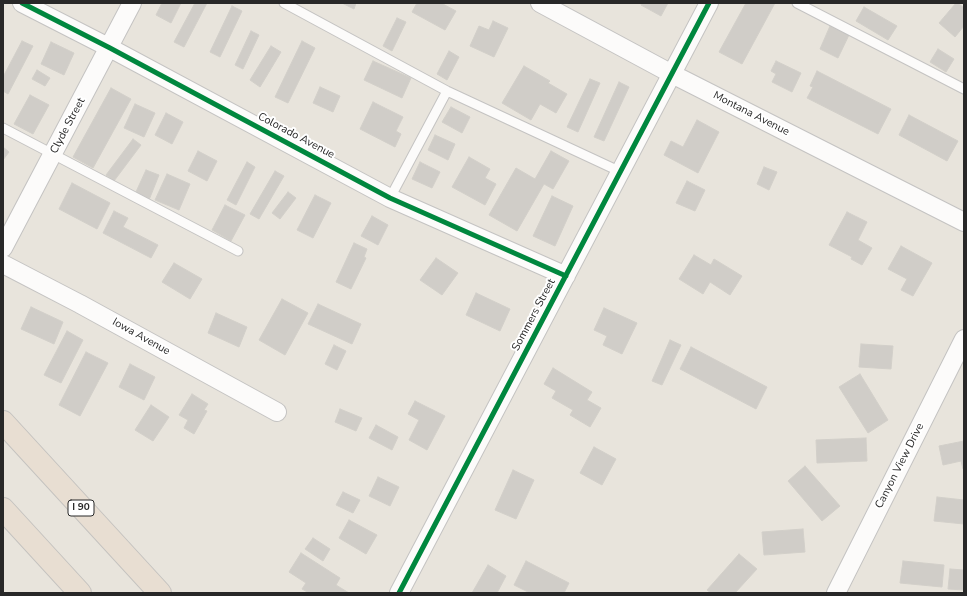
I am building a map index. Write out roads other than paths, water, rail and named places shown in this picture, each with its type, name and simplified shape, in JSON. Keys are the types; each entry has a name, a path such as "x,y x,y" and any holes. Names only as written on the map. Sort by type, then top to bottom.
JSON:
{"highway":[{"name":"I 90","path":"3,422 160,593"},
{"path":"3,509 80,593"}],"street":[{"name":"Colorado Avenue","path":"22,3 110,48 390,198 566,276"},
{"name":"Clyde Street","path":"3,248 110,48 132,3"},
{"name":"Montana Avenue","path":"540,3 672,74 964,222"},
{"name":"Sommers Street","path":"399,593 709,3"},
{"name":"Iowa Avenue","path":"3,264 80,304 277,412"},
{"name":"Canyon View Drive","path":"836,593 964,340"}],"lane":[{"path":"284,3 447,91 621,172"},
{"path":"797,3 964,89"},
{"path":"390,198 447,91"},
{"path":"3,128 238,251"}]}
